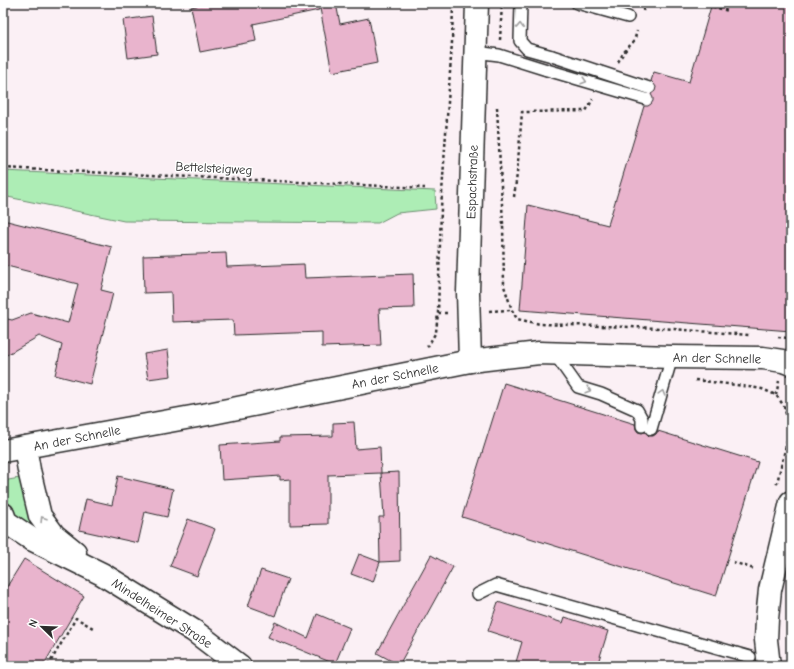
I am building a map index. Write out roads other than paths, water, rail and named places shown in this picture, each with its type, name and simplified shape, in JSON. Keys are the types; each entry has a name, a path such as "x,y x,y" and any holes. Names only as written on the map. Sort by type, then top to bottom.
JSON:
{"main road":[{"name":"Espachstraße","path":"470,361 468,292 475,107 477,3"},
{"name":"An der Schnelle","path":"3,451 208,414 470,361 539,352 669,367 763,358 783,361 791,364"},
{"name":"Mindelheimer Straße","path":"25,448 40,516 54,535 102,574"},
{"path":"760,662 766,633 770,590 783,498"},
{"name":"Mindelheimer Straße","path":"3,514 6,522 33,540 102,574 194,631 240,666"}],"lane":[{"path":"521,3 520,41 527,49 649,88"},
{"path":"577,3 628,17"},
{"path":"476,52 499,55 646,99"},
{"path":"554,353 578,387 601,394 637,410 647,428 669,367"},
{"path":"478,594 496,585 760,662"}]}
